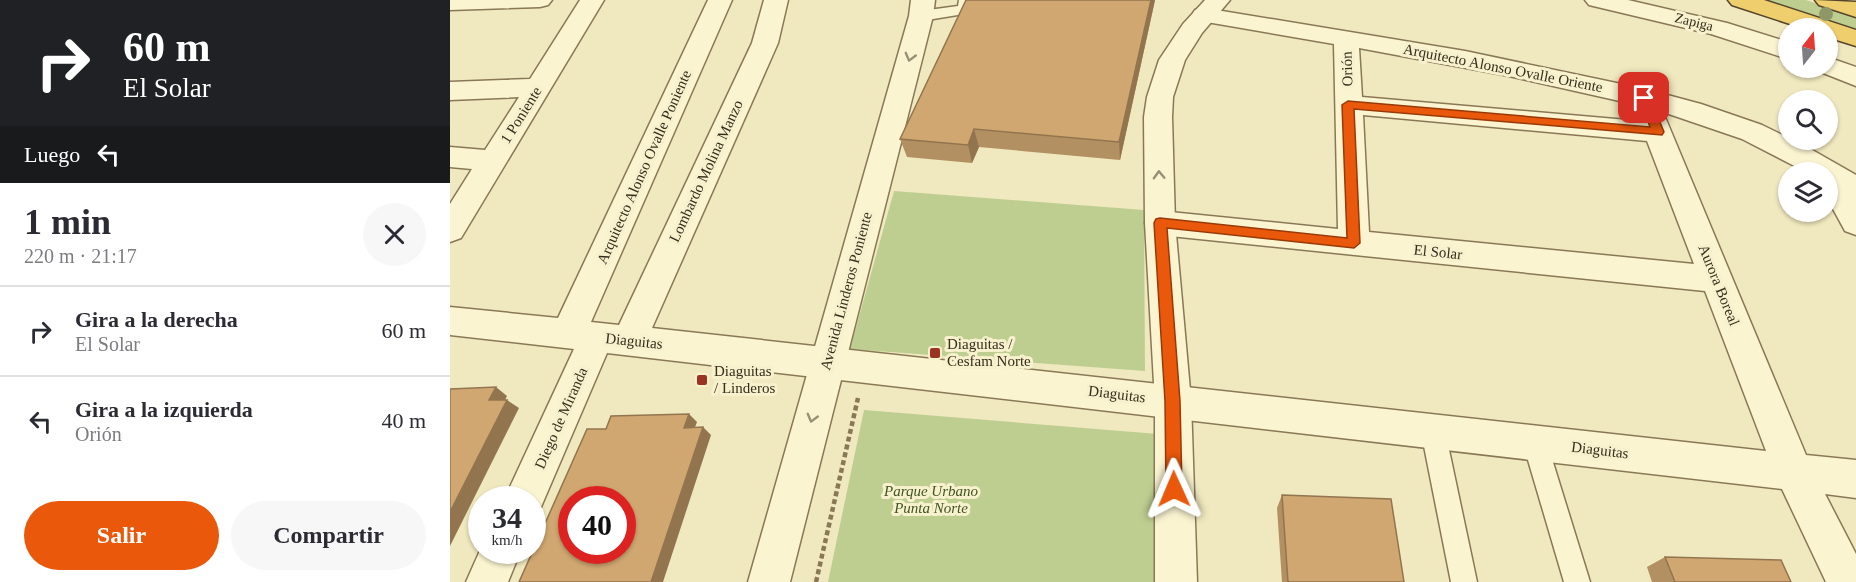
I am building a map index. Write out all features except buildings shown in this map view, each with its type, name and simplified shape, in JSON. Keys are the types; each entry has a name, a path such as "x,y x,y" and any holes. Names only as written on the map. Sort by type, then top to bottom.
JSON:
{"highway":[{"path":"1740,0 1856,38"},
{"path":"1827,0 1856,10"}],"street":[{"path":"450,3 540,0"},
{"name":"1 Poniente","path":"450,230 592,0"},
{"name":"Arquitecto Alonso Ovalle Poniente","path":"598,337 720,0"},
{"name":"Lombardo Molina Manzo","path":"598,337 765,43 776,0"},
{"name":"Zapiga","path":"1597,0 1718,28 1778,48"},
{"path":"1176,582 1173,401 1160,223 1158,117 1160,97 1172,60 1181,44 1211,7"},
{"name":"Arquitecto Alonso Ovalle Oriente","path":"1211,7 1346,38 1497,65 1644,98 1736,126 1812,162"},
{"name":"Avenida Linderos Poniente","path":"769,582 922,8"},
{"name":"Orión","path":"1346,38 1354,243"},
{"path":"1838,70 1856,77"},
{"path":"450,91 538,87"},
{"name":"Aurora Boreal","path":"1644,98 1794,472 1848,582"},
{"path":"1348,105 1658,132"},
{"path":"450,157 492,161"},
{"name":"Arquitecto Alonso Ovalle Oriente","path":"1838,177 1856,189"},
{"path":"1838,190 1856,223"},
{"name":"El Solar","path":"1160,223 1717,279"},
{"name":"Diaguitas","path":"450,321 865,365 1856,479"},
{"name":"Diego de Miranda","path":"530,486 598,337"},
{"path":"487,582 495,564"}],"lane":[{"path":"922,8 965,10 967,0"},
{"path":"1433,431 1464,582"},
{"path":"1535,443 1577,582"}],"path":[{"path":"816,582 865,365"}],"green space":[{"path":"1762,0 1806,0 1856,17 1856,31 1838,25 1838,18 1817,18"},
{"path":"894,191 1144,210 1145,371 850,349"},
{"name":"Parque Urbano Punta Norte","path":"864,410 1158,434 1158,582 828,582"}],"place":[{"name":"Diaguitas / Cesfam Norte","path":"935,353"},
{"name":"Diaguitas / Linderos","path":"702,380"}],"route":[{"path":"1174,489 1173,401 1160,223 1354,243 1348,105 1658,132 1644,98"}]}
